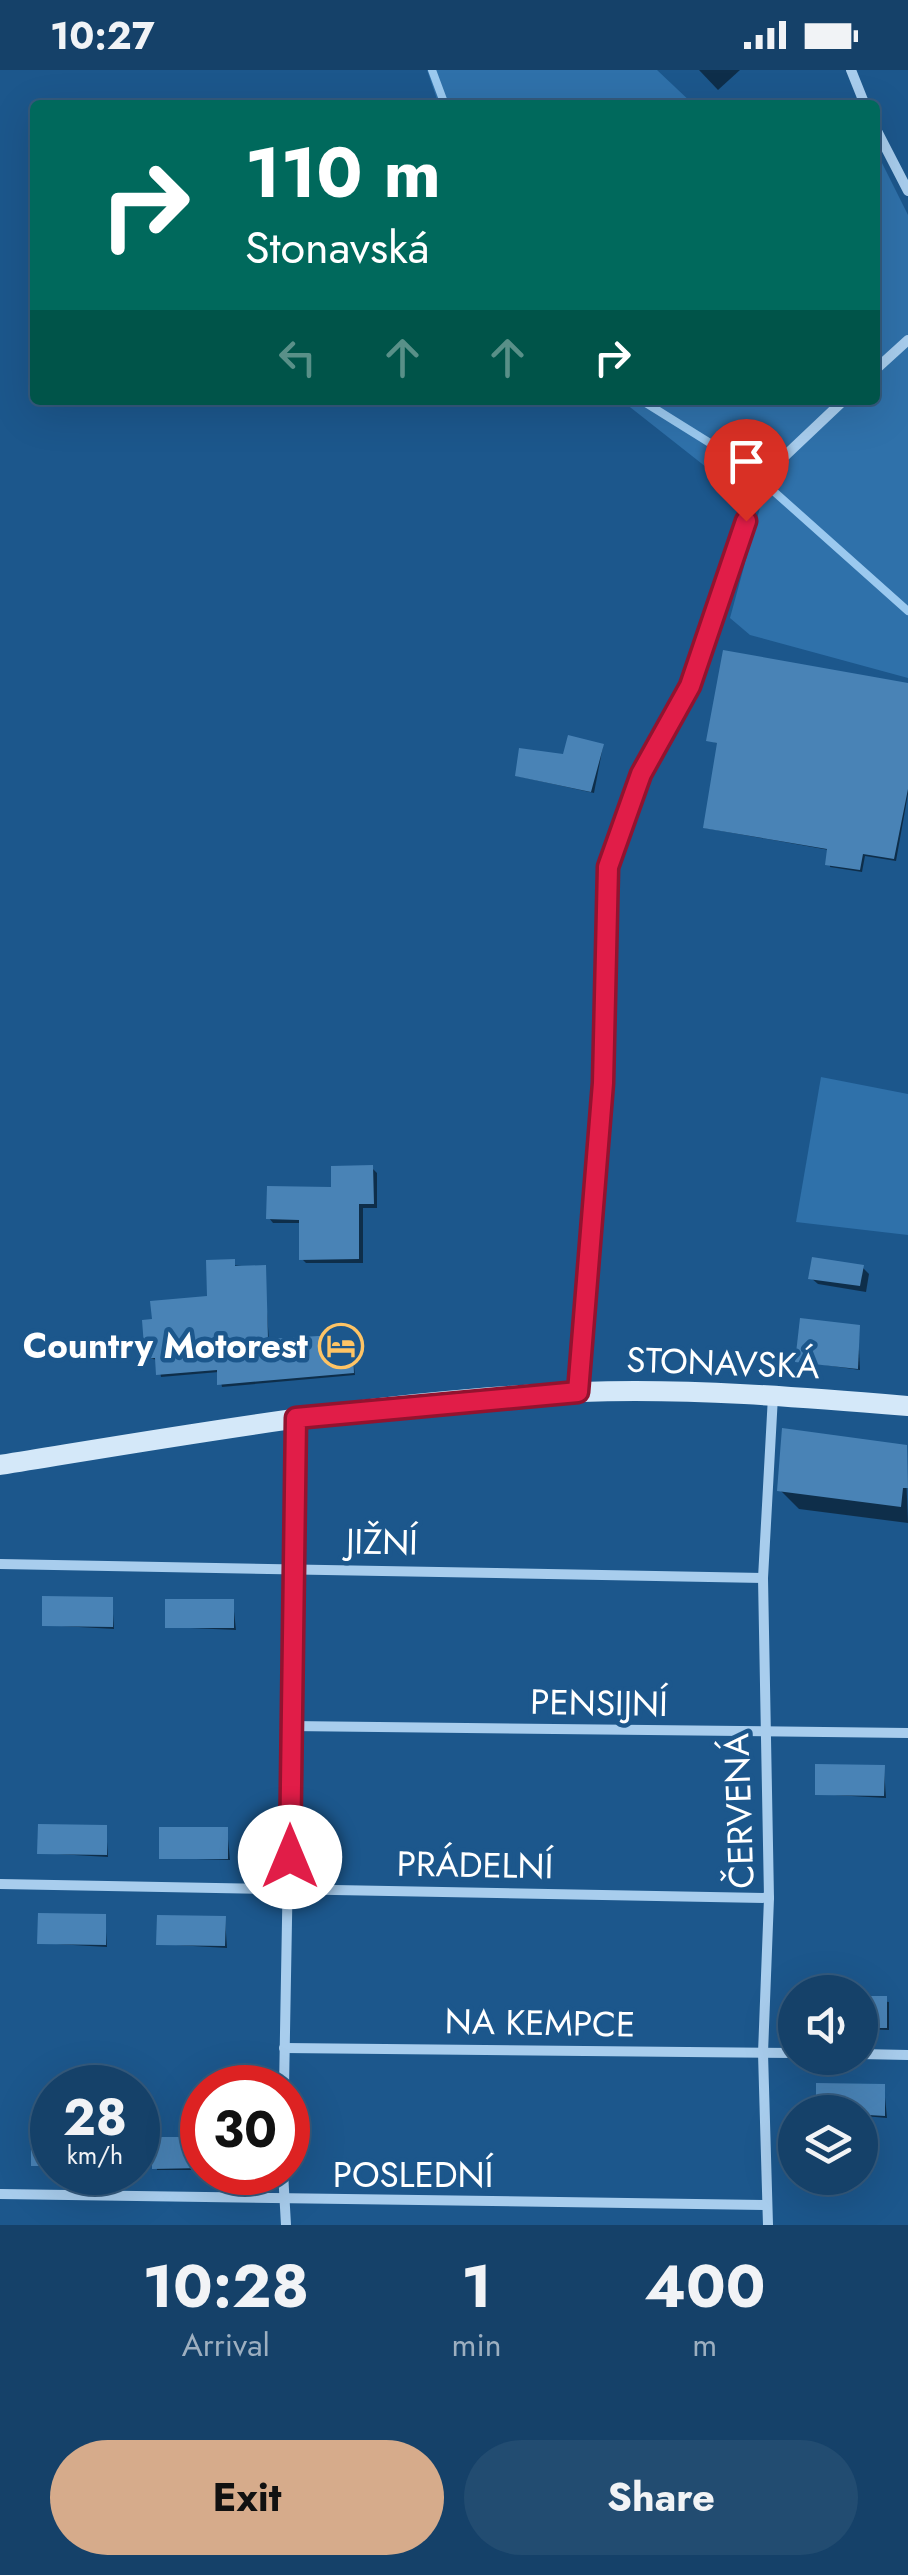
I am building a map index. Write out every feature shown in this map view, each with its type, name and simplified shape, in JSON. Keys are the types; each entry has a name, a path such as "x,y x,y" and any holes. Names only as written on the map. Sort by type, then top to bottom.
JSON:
{"main road":[{"name":"STONAVSKÁ","path":"0,1465 296,1418 578,1392 773,1395 908,1406"}],"street":[{"path":"851,70 863,100"},
{"path":"880,137 908,191"},
{"path":"880,365 908,340"},
{"path":"578,1392 603,1083 608,867 641,774 690,686 756,491 769,471 839,405"},
{"name":"ČERVENÁ","path":"768,2225 764,2052 769,1898 763,1578 773,1395"},
{"path":"284,2065 296,1418"},
{"name":"JIŽNÍ","path":"0,1564 763,1578"},
{"name":"PENSIJNÍ","path":"290,1726 908,1733"},
{"name":"PRÁDELNÍ","path":"0,1884 769,1898"},
{"name":"NA KEMPCE","path":"284,2048 778,2052"},
{"path":"878,2054 908,2055"},
{"name":"POSLEDNÍ","path":"0,2194 283,2202 765,2205"},
{"path":"283,2195 286,2225"}],"shaded area":[{"path":"427,70 657,70 689,100 437,100"},
{"path":"880,159 908,215 908,678 750,635 730,618 761,504 739,493 627,405 880,405"},
{"path":"821,1077 908,1094 908,1235 796,1222"}],"building":[{"path":"723,650 908,683 908,789 894,859 863,854 860,870 825,865 827,849 703,828 717,743 706,741"},
{"path":"568,735 604,744 591,792 515,776 519,748 563,754"},
{"path":"373,1165 374,1204 359,1204 359,1259 299,1260 299,1220 266,1219 267,1186 331,1187 331,1166"},
{"path":"812,1257 864,1265 860,1286 808,1279"},
{"path":"235,1259 235,1266 266,1265 268,1339 352,1334 354,1373 217,1385 217,1370 156,1375 155,1358 145,1359 142,1320 152,1319 150,1301 207,1296 206,1260"},
{"path":"800,1318 860,1325 858,1369 795,1362"},
{"path":"782,1428 907,1445 908,1488 903,1488 901,1507 777,1491"},
{"path":"42,1596 113,1597 113,1627 42,1626"},
{"path":"165,1599 234,1599 234,1628 165,1628"},
{"path":"815,1764 885,1765 884,1796 815,1795"},
{"path":"38,1824 107,1825 107,1855 37,1854"},
{"path":"159,1827 228,1827 228,1859 159,1859"},
{"path":"38,1913 106,1914 106,1945 37,1944"},
{"path":"157,1915 226,1916 225,1946 156,1945"},
{"path":"878,1996 887,1996 887,2028 878,2028"},
{"path":"816,2083 885,2084 885,2116 878,2116 878,2095 816,2095"},
{"path":"160,2137 180,2137 180,2168 160,2169"}],"waterway":[{"path":"432,70 443,100"},
{"path":"649,405 742,463 908,611"}],"place":[{"name":"Country Motorest","path":"341,1346"}],"route":[{"path":"290,1857 296,1418 578,1392 603,1083 608,867 641,774 690,686 746,521"}]}
